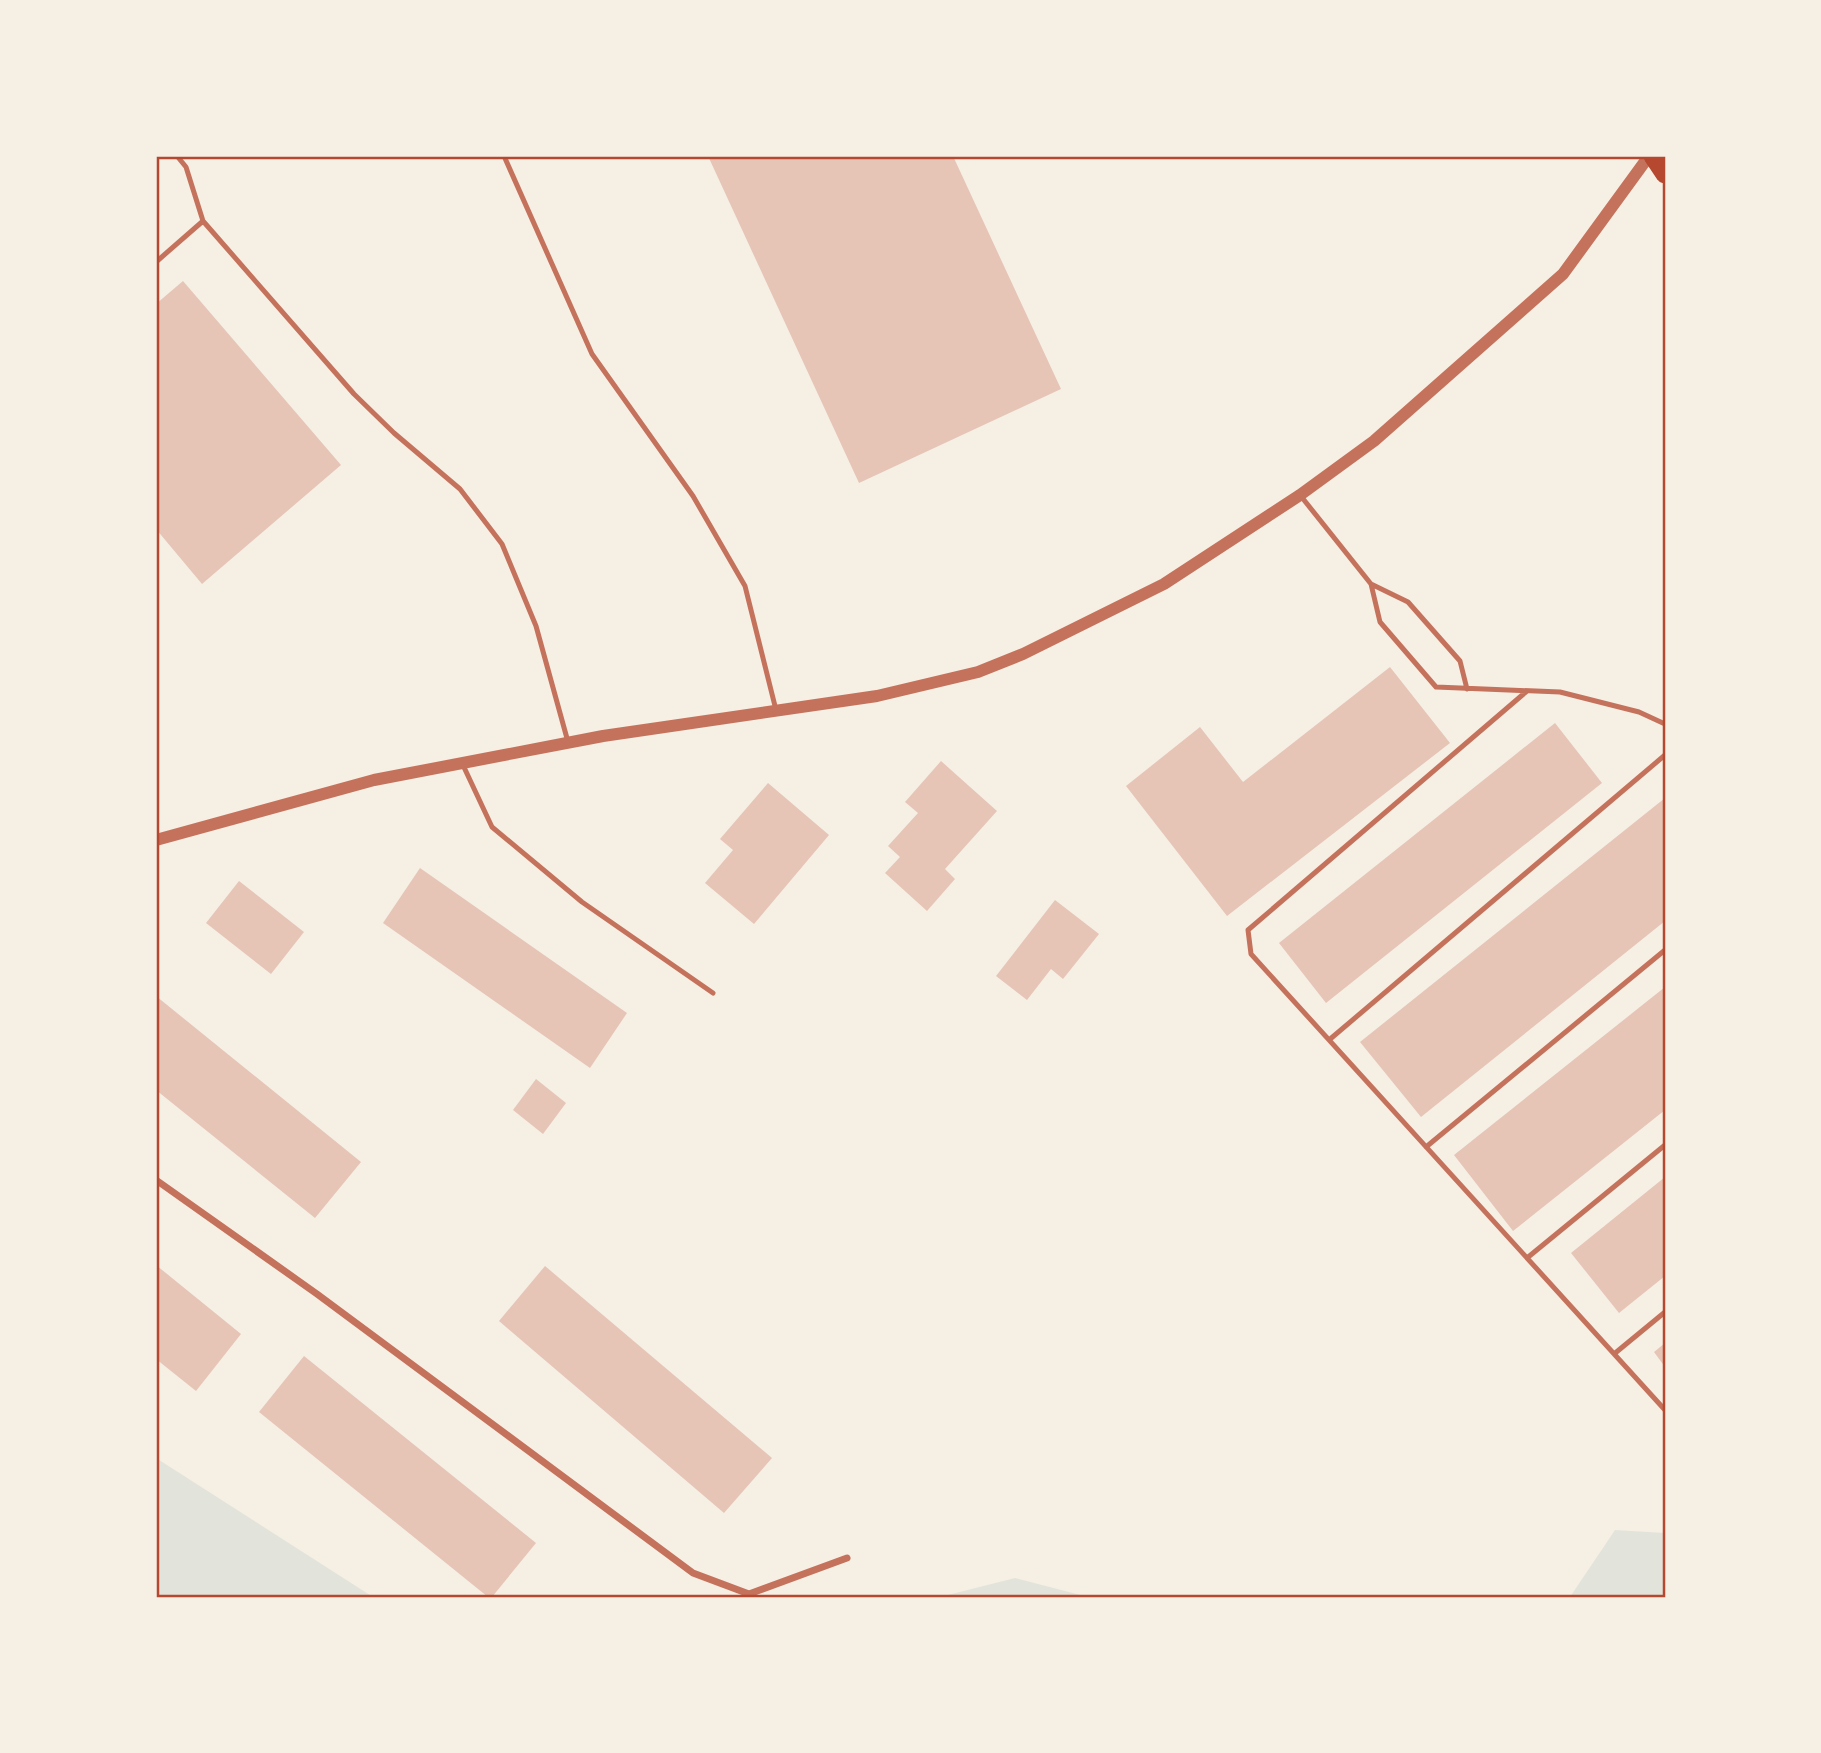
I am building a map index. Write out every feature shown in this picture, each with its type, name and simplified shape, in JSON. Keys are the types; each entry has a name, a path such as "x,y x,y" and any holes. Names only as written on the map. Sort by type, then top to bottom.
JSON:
{"highway":[{"path":"1652,156 1665,168"},
{"path":"1652,156 1665,174"}],"street":[{"path":"156,840 374,780 569,742 877,696 978,672 1012,658 1164,584 1300,495 1374,441 1563,274 1652,156"},
{"path":"156,1180 317,1294 693,1573 749,1594 847,1558"}],"lane":[{"path":"177,156 186,167 203,221 354,394 394,433 460,489 502,544 537,626 569,742"},
{"path":"504,156 592,354 693,496 745,586 776,711"},
{"path":"156,262 203,221"},
{"path":"1300,495 1371,584 1380,622 1436,687 1560,692 1639,712 1665,724"},
{"path":"1371,584 1408,602 1460,662 1467,689"},
{"path":"1527,691 1248,930 1251,954 1665,1410"},
{"path":"1329,1040 1665,755"},
{"path":"462,763 492,827 582,902 713,993"},
{"path":"1426,1147 1665,950"},
{"path":"1527,1258 1665,1145"},
{"path":"1614,1354 1665,1312"}],"shaded area":[{"path":"156,1458 373,1597 156,1597"},
{"path":"1615,1530 1665,1533 1665,1597 1570,1597"},
{"path":"1015,1578 1088,1597 940,1597"}],"building":[{"path":"708,156 953,156 1061,389 859,483"},
{"path":"183,281 341,465 202,584 156,529 156,304"},
{"path":"1390,667 1450,743 1227,916 1126,786 1200,727 1243,782"},
{"path":"1555,723 1602,783 1326,1003 1279,943"},
{"path":"941,761 997,811 945,869 955,879 927,911 885,873 900,857 888,846 918,813 905,802"},
{"path":"768,783 829,835 754,924 705,883 733,850 720,839"},
{"path":"1665,798 1665,921 1421,1117 1360,1042"},
{"path":"420,868 627,1013 590,1068 383,923"},
{"path":"239,881 304,932 271,974 206,923"},
{"path":"1055,900 1099,934 1063,979 1051,969 1027,1000 996,976"},
{"path":"1665,987 1665,1110 1513,1231 1454,1155"},
{"path":"156,996 361,1162 315,1218 156,1090"},
{"path":"536,1079 566,1103 543,1134 513,1110"},
{"path":"1665,1177 1665,1276 1619,1313 1571,1253"},
{"path":"156,1265 241,1334 196,1391 156,1359"},
{"path":"545,1266 772,1458 724,1513 499,1321"},
{"path":"1665,1343 1665,1367 1654,1352"},
{"path":"304,1356 536,1543 492,1597 488,1597 259,1412"}]}
